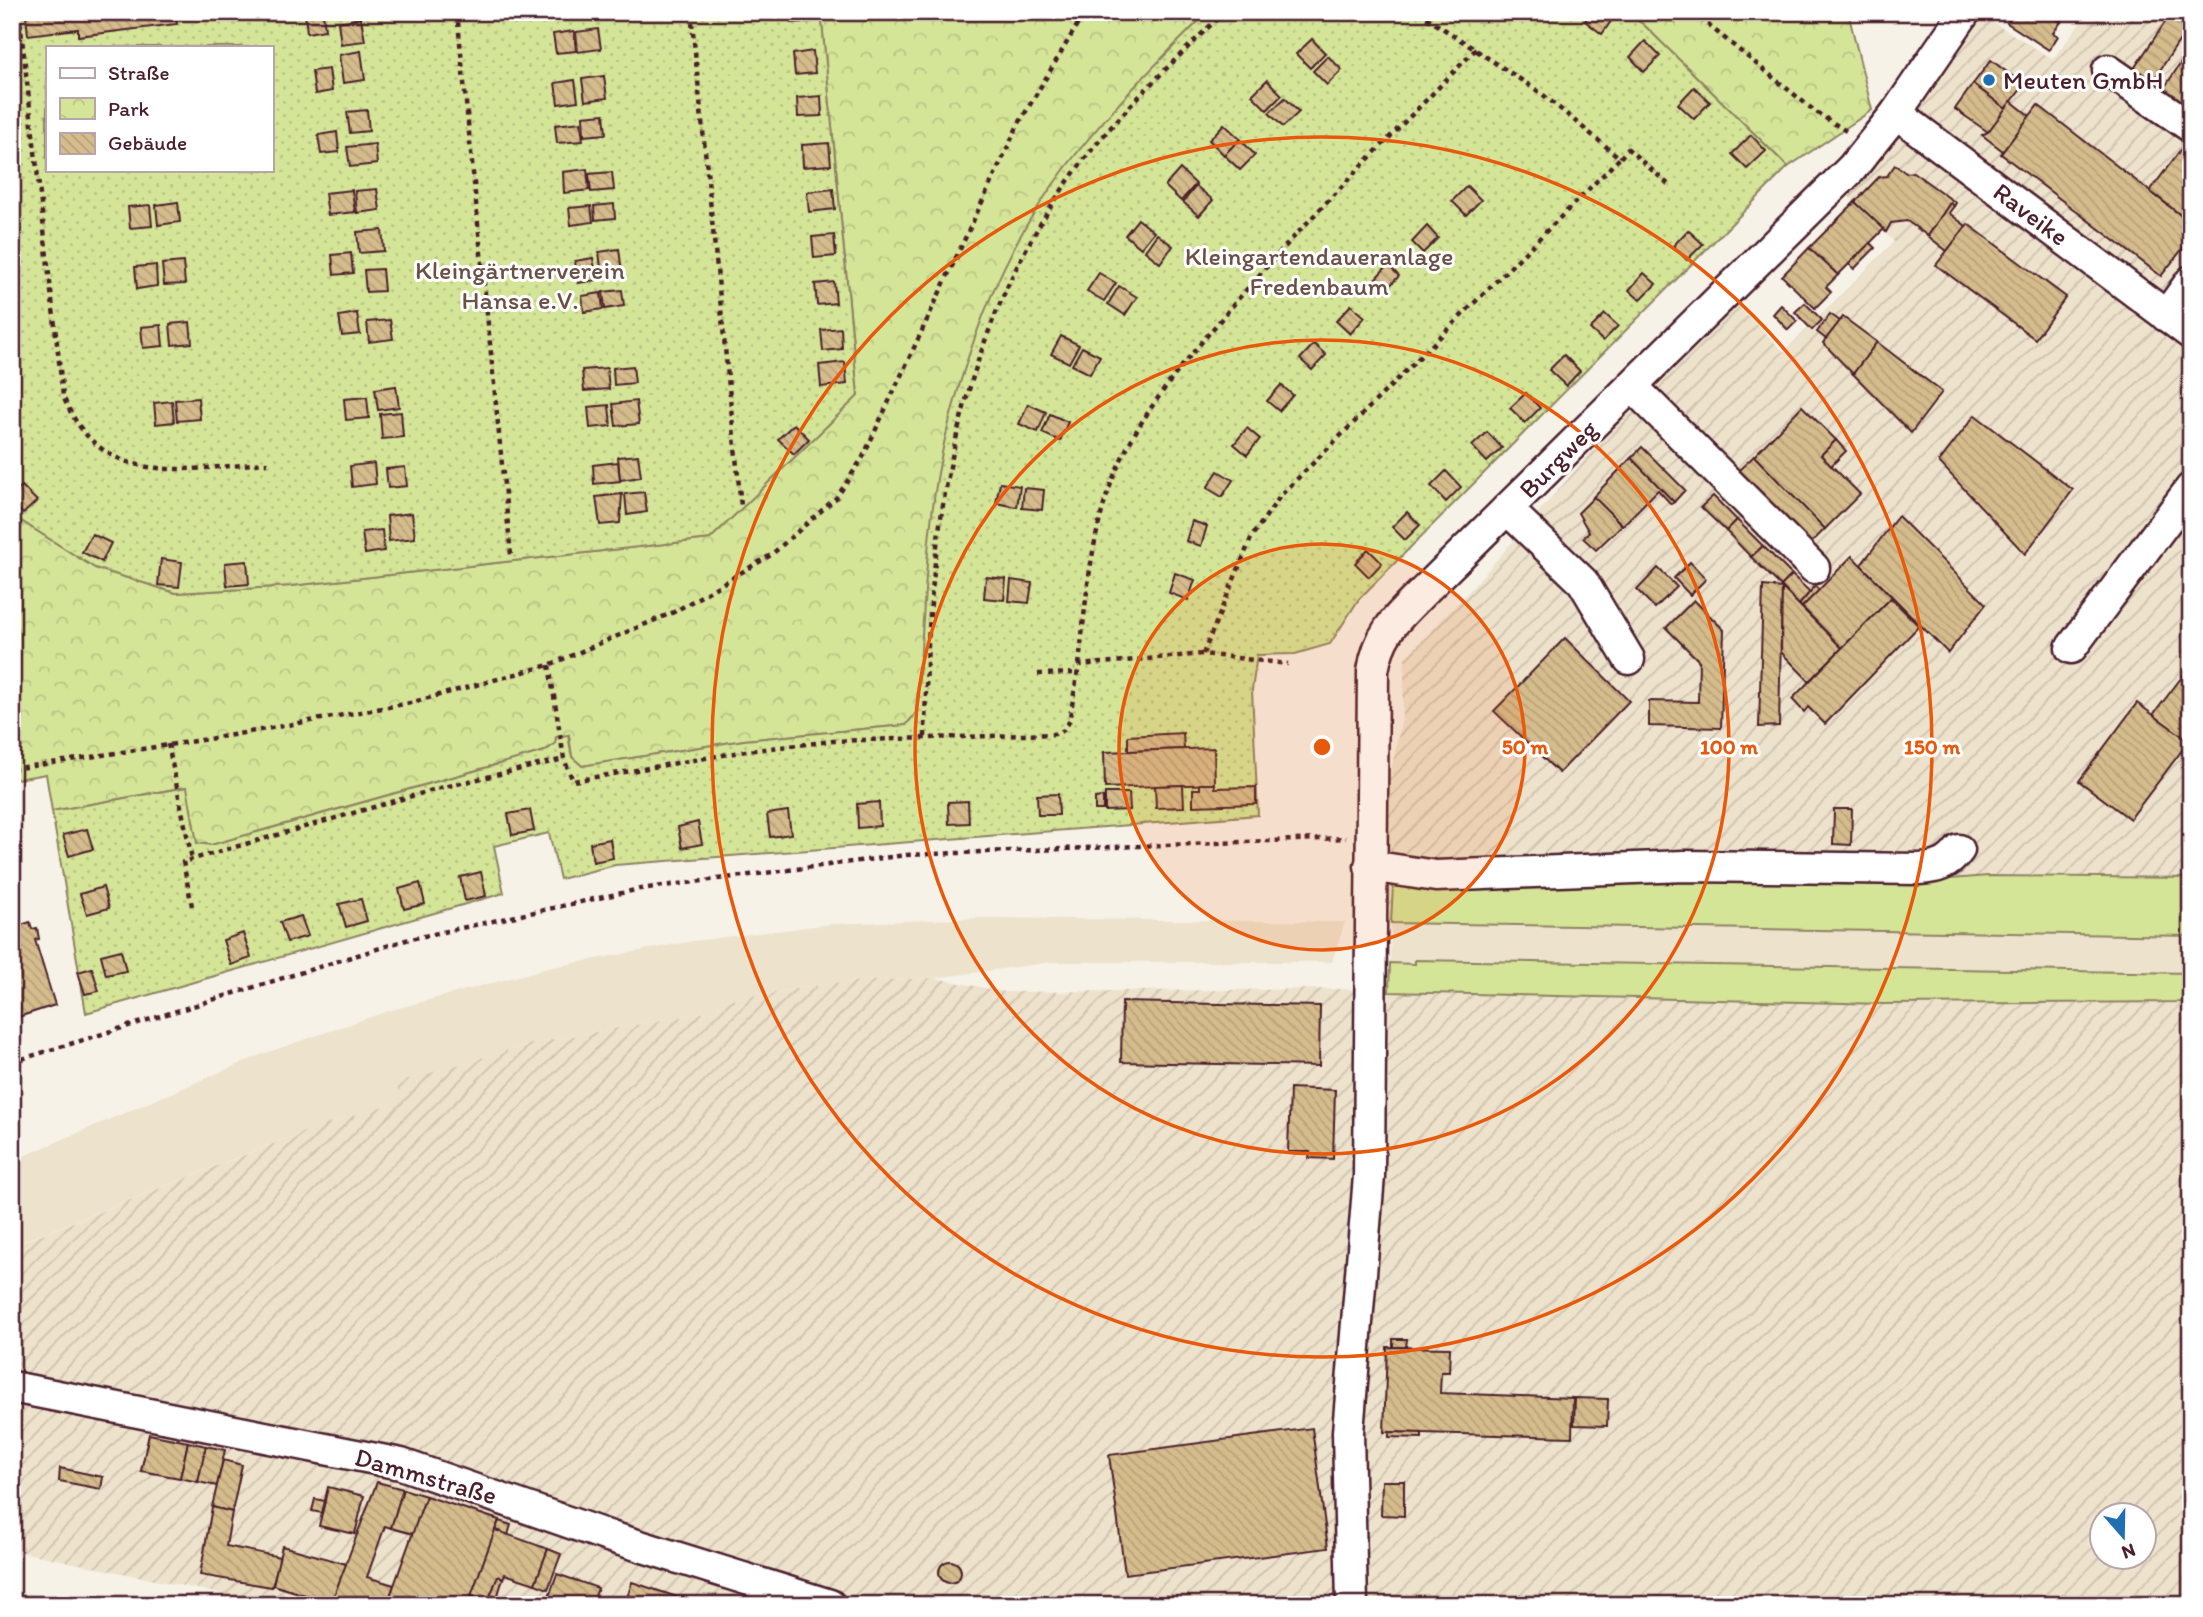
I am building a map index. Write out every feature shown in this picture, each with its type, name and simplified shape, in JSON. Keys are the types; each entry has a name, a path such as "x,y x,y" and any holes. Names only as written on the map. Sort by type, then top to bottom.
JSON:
{"street":[{"name":"Burgweg","path":"1352,1605 1348,1432 1368,1176 1373,671 1377,646 1401,615 1852,167 1896,113 1965,12"},
{"path":"2108,70 2191,127"},
{"name":"Raveike","path":"1896,113 2191,334"},
{"path":"2166,316 2191,281"},
{"path":"1632,386 1814,568"},
{"path":"2071,648 2191,488"},
{"path":"1507,509 1583,582 1629,659"},
{"path":"1371,852 1436,876 1684,866 1919,869 1938,868 1953,859 1959,850"},
{"name":"Dammstraße","path":"12,1387 401,1464 611,1537 831,1605"}],"path":[{"path":"19,12 63,396 70,414 93,443 119,461 132,465 165,469 268,463"},
{"path":"457,12 511,555"},
{"path":"691,12 741,506"},
{"path":"12,769 410,703 549,665 674,612 760,561 799,533 837,497 863,457 1018,125 1085,12"},
{"path":"925,737 926,669 940,512 954,440 975,364 1007,283 1029,240 1067,182 1112,128 1224,12"},
{"path":"1418,12 1477,48 1541,93 1620,158"},
{"path":"1692,12 1816,112 1872,143"},
{"path":"549,665 564,759 572,780 746,751 833,741 1055,734 1064,730 1069,722 1078,673 1091,563 1106,498 1138,426 1178,370 1271,260 1477,48"},
{"path":"1203,654 1252,536 1281,495 1628,149 1668,184"},
{"path":"1079,665 1203,654 1288,664"},
{"path":"1038,674 1078,673"},
{"path":"168,744 192,859"},
{"path":"191,906 183,862 440,788 564,759"},
{"path":"12,1062 406,940 640,889 906,855 1371,852"}],"shaded area":[{"path":"2088,12 2191,12 2191,878 1988,876 1925,881 1391,888 1391,923 1369,922 1376,842 1402,719 1405,658 1462,599 1729,296 1784,352 1894,242 1839,186 1978,13 2053,59"},
{"path":"981,918 1345,922 1332,962 1053,962 935,978 842,982 718,1001 719,1010 534,1043 396,1083 403,1100 311,1129 16,1244 12,1241 12,1161 260,1055 388,1011 548,968 693,941 832,924"},
{"path":"1391,923 2191,936 2191,973 1416,960 1415,964 1390,963"},
{"path":"935,978 1005,992 1336,989 1884,1004 2191,1002 2191,1605 273,1605 12,1550 12,1246 311,1129 402,1100 395,1083 534,1043 719,1010 718,1001 842,982"},
{"path":"12,1592 105,1604 107,1605 12,1605"}],"green space":[{"name":"Kleingärtnerverein Hansa e.V.","path":"12,12 821,12 858,396 710,539 291,586 176,593 95,568 12,515"},
{"path":"821,12 1208,12 1168,52 1062,174 966,367 945,440 933,514 916,714 906,725 744,740 582,766 572,757 569,735 545,751 211,845 197,844 186,787 52,811 46,774 12,780 12,515 95,568 176,593 291,586 710,539 858,395"},
{"name":"Kleingartendaueranlage Fredenbaum","path":"1208,12 1625,12 1644,25 1788,167 1359,599 1330,644 1295,654 1257,655 1252,690 1258,815 615,865 560,879 549,833 494,846 504,893 86,1013 52,811 187,787 197,843 211,845 545,751 555,744 556,737 568,735 572,757 582,766 744,740 906,725 916,713 929,541 938,473 959,388 995,287 1037,209 1081,148 1156,64"},
{"path":"1625,12 1848,12 1872,110 1788,167 1644,25"},
{"path":"1988,876 2191,878 2191,936 1391,923 1393,884 1925,881"},
{"path":"1415,960 2191,973 2191,1002 1884,1004 1389,992 1390,963 1415,964"}],"building":[{"path":"45,12 175,12 177,24 78,36 78,29 28,35 26,15"},
{"path":"323,12 325,30 307,33 305,13"},
{"path":"790,12 815,12 816,21 791,23"},
{"path":"1591,12 1616,14 1602,34 1585,21"},
{"path":"2014,12 2047,12 2061,22 2053,33 2058,36 2049,50 2007,23"},
{"path":"2047,12 2068,12 2061,22"},
{"path":"2172,12 2191,12 2191,23 2149,87 2129,76"},
{"path":"361,18 365,41 341,44 338,22"},
{"path":"598,29 601,49 578,52 576,32"},
{"path":"574,31 576,51 556,53 553,34"},
{"path":"1312,39 1325,53 1310,68 1296,54"},
{"path":"1645,41 1660,56 1644,72 1630,57"},
{"path":"2191,48 2191,115 2160,94"},
{"path":"361,51 365,80 343,83 339,55"},
{"path":"813,51 815,73 795,75 793,54"},
{"path":"1328,56 1342,70 1327,85 1313,71"},
{"path":"1991,60 2024,85 2006,109 1973,84"},
{"path":"329,69 332,91 315,94 312,71"},
{"path":"604,76 607,98 585,101 582,79"},
{"path":"575,80 578,101 558,104 555,83"},
{"path":"1267,80 1282,95 1267,110 1252,95"},
{"path":"1973,84 2006,109 1988,132 1955,109"},
{"path":"1694,87 1710,102 1694,119 1678,104"},
{"path":"821,96 822,116 798,117 797,98"},
{"path":"1285,98 1299,112 1283,127 1269,113"},
{"path":"2011,101 2030,116 2003,151 1982,135 1988,132"},
{"path":"2038,105 2191,223 2191,238 2161,276 2001,154"},
{"path":"367,110 369,131 350,133 347,112"},
{"path":"604,114 606,134 584,136 583,116"},
{"path":"581,122 583,141 557,143 555,125"},
{"path":"1224,124 1240,139 1224,155 1209,140"},
{"path":"337,132 339,152 321,154 318,135"},
{"path":"1751,135 1766,151 1747,169 1732,154"},
{"path":"1240,139 1255,155 1240,170 1224,155"},
{"path":"2187,141 2191,144 2191,223 2150,191"},
{"path":"829,143 831,165 803,167 802,145"},
{"path":"375,144 377,164 350,167 347,147"},
{"path":"1895,165 1906,173 1913,172 1956,203 1954,206 1950,203 1928,236 1907,221 1891,223 1886,232 1855,202 1879,177 1887,176"},
{"path":"587,169 589,190 564,193 563,172"},
{"path":"1180,169 1196,184 1181,201 1165,186"},
{"path":"612,172 614,190 591,192 589,174"},
{"path":"1196,186 1213,200 1199,216 1183,202"},
{"path":"1467,186 1481,200 1466,215 1452,201"},
{"path":"377,189 380,210 357,213 355,191"},
{"path":"833,189 835,209 809,212 807,192"},
{"path":"352,190 355,212 328,215 325,193"},
{"path":"178,202 180,222 158,225 156,205"},
{"path":"1855,202 1884,229 1838,275 1809,248"},
{"path":"1950,203 1954,206 1949,213 1966,226 1947,251 1928,236"},
{"path":"614,204 615,218 595,220 594,206"},
{"path":"150,205 152,226 130,228 128,207"},
{"path":"591,206 593,222 571,225 569,208"},
{"path":"1138,219 1154,232 1141,248 1125,235"},
{"path":"1968,224 2066,297 2035,339 1936,265"},
{"path":"1427,226 1438,238 1423,253 1412,242"},
{"path":"382,230 384,251 359,253 357,232"},
{"path":"1688,230 1703,244 1687,260 1673,246"},
{"path":"1157,234 1173,246 1160,263 1145,251"},
{"path":"834,235 836,256 814,258 812,237"},
{"path":"1870,243 1875,248 1854,269 1849,264"},
{"path":"1809,248 1838,275 1826,287 1831,292 1815,308 1782,276"},
{"path":"619,249 622,272 602,275 599,252"},
{"path":"351,253 353,273 334,275 332,255"},
{"path":"593,258 597,280 578,283 575,261"},
{"path":"183,262 185,284 164,285 162,264"},
{"path":"156,265 157,286 137,289 135,267"},
{"path":"1388,265 1399,276 1385,291 1374,280"},
{"path":"382,269 384,291 366,292 364,270"},
{"path":"1099,273 1116,283 1104,301 1087,291"},
{"path":"1644,273 1656,284 1640,300 1629,290"},
{"path":"834,282 836,303 817,305 815,284"},
{"path":"1119,286 1137,297 1125,315 1108,304"},
{"path":"622,290 624,306 605,309 603,292"},
{"path":"601,293 603,309 584,312 582,296"},
{"path":"1805,303 1822,320 1812,330 1795,312"},
{"path":"1351,305 1365,317 1350,334 1336,321"},
{"path":"1781,305 1797,321 1788,330 1773,314"},
{"path":"357,313 360,334 342,336 339,316"},
{"path":"1605,314 1618,326 1603,341 1590,329"},
{"path":"1830,314 1840,321 1826,339 1817,332"},
{"path":"1843,317 1877,342 1853,374 1823,343"},
{"path":"390,320 393,339 369,342 367,322"},
{"path":"190,322 192,343 172,345 170,324"},
{"path":"161,325 163,346 143,348 141,327"},
{"path":"841,328 842,349 823,351 821,330"},
{"path":"1061,336 1079,345 1069,363 1051,354"},
{"path":"1877,342 1942,392 1911,433 1853,374"},
{"path":"1314,344 1326,355 1312,370 1300,359"},
{"path":"1082,347 1100,356 1090,374 1072,365"},
{"path":"1564,355 1580,371 1566,386 1549,370"},
{"path":"845,362 847,384 821,387 819,365"},
{"path":"633,366 635,383 614,385 613,368"},
{"path":"607,368 609,389 584,391 582,370"},
{"path":"1281,385 1293,395 1279,411 1267,401"},
{"path":"396,386 399,407 378,410 375,389"},
{"path":"1526,393 1540,408 1525,423 1510,408"},
{"path":"367,397 369,418 346,420 344,399"},
{"path":"198,398 200,419 177,421 175,400"},
{"path":"172,401 174,422 156,424 154,403"},
{"path":"636,401 639,424 616,426 613,404"},
{"path":"1028,404 1046,412 1038,432 1019,424"},
{"path":"609,405 611,426 590,428 588,407"},
{"path":"1802,406 1836,440 1821,455 1860,494 1825,529 1754,456"},
{"path":"401,412 403,437 382,439 380,414"},
{"path":"1050,414 1068,422 1060,441 1042,433"},
{"path":"1975,415 2073,490 2025,554 1939,462"},
{"path":"794,424 809,439 794,454 778,439"},
{"path":"1247,428 1260,439 1247,455 1234,444"},
{"path":"1487,432 1502,448 1487,462 1472,446"},
{"path":"1836,440 1846,451 1831,466 1821,455"},
{"path":"1642,447 1685,490 1674,502 1631,458"},
{"path":"638,455 641,477 620,480 618,457"},
{"path":"1754,456 1825,529 1810,544 1738,471"},
{"path":"1631,458 1674,502 1671,504 1658,490 1623,525 1593,497"},
{"path":"618,462 620,481 594,484 593,465"},
{"path":"374,463 376,484 352,487 350,466"},
{"path":"405,467 407,486 388,488 386,469"},
{"path":"1218,471 1233,480 1222,497 1207,488"},
{"path":"1446,471 1461,487 1446,502 1431,486"},
{"path":"1000,483 1020,486 1017,507 996,503"},
{"path":"22,486 37,501 23,514 12,504 12,496"},
{"path":"1024,488 1044,490 1042,510 1022,508"},
{"path":"644,492 647,512 627,515 625,494"},
{"path":"622,494 620,523 600,525 596,497"},
{"path":"1713,496 1737,520 1726,531 1701,507"},
{"path":"1594,497 1622,525 1596,550 1583,538 1589,532 1578,513"},
{"path":"1407,512 1420,525 1405,540 1392,527"},
{"path":"412,513 415,538 389,541 387,516"},
{"path":"1898,516 1986,604 1948,653 1861,565"},
{"path":"1737,520 1763,546 1751,557 1726,531"},
{"path":"1192,521 1207,526 1201,546 1186,541"},
{"path":"382,530 384,551 365,554 362,532"},
{"path":"92,534 111,543 102,562 82,552"},
{"path":"1763,546 1792,575 1781,586 1751,557"},
{"path":"1368,549 1382,563 1369,577 1355,563"},
{"path":"1852,556 1892,597 1842,648 1802,607"},
{"path":"161,559 182,562 179,587 158,585"},
{"path":"247,561 249,584 227,586 225,563"},
{"path":"1690,562 1706,579 1690,595 1674,578"},
{"path":"1658,568 1677,587 1655,608 1637,590"},
{"path":"1175,573 1195,580 1188,600 1169,593"},
{"path":"1792,575 1810,592 1799,605 1781,586"},
{"path":"986,577 1006,579 1004,600 984,598"},
{"path":"1011,580 1032,583 1029,603 1009,601"},
{"path":"1763,586 1782,588 1779,726 1759,727"},
{"path":"1815,586 1819,590 1802,607 1799,605"},
{"path":"1782,588 1842,648 1809,681 1781,652"},
{"path":"1891,598 1919,626 1825,724 1808,707 1804,712 1792,699"},
{"path":"1694,600 1724,630 1721,728 1649,726 1649,701 1698,702 1699,661 1666,628"},
{"path":"1565,638 1629,701 1559,773 1494,711"},
{"path":"2191,665 2191,738 2189,741 2153,715"},
{"path":"2137,703 2189,741 2130,819 2079,781"},
{"path":"1183,733 1184,749 1128,751 1128,736"},
{"path":"1214,748 1215,784 1105,788 1104,752"},
{"path":"1200,784 1215,784 1215,788 1256,787 1256,804 1193,806 1193,789 1200,789"},
{"path":"1183,785 1184,807 1156,808 1155,786"},
{"path":"1105,793 1129,793 1130,810 1105,811"},
{"path":"1058,794 1059,815 1038,815 1037,795"},
{"path":"1103,797 1103,810 1095,810 1095,798"},
{"path":"968,801 969,823 949,824 948,802"},
{"path":"879,802 880,826 858,828 857,804"},
{"path":"1834,809 1852,809 1851,845 1833,844"},
{"path":"530,810 534,831 512,835 508,814"},
{"path":"788,811 791,834 770,837 767,814"},
{"path":"698,822 702,844 682,848 678,827"},
{"path":"87,829 93,849 69,856 63,835"},
{"path":"610,839 613,858 593,862 590,843"},
{"path":"481,872 486,896 465,901 460,877"},
{"path":"420,883 425,904 404,909 399,889"},
{"path":"103,887 109,908 87,914 80,894"},
{"path":"361,899 367,921 346,927 339,904"},
{"path":"301,916 308,936 287,942 280,922"},
{"path":"30,922 32,929 37,928 39,939 35,940 55,1005 12,1019 12,928"},
{"path":"243,933 251,958 231,965 223,940"},
{"path":"121,950 126,971 106,975 101,955"},
{"path":"92,968 99,991 85,994 78,972"},
{"path":"1122,1002 1320,1006 1319,1066 1121,1062"},
{"path":"1290,1088 1335,1090 1333,1159 1309,1158 1310,1152 1288,1152"},
{"path":"1393,1339 1407,1339 1406,1347 1393,1347"},
{"path":"1387,1347 1450,1348 1449,1372 1441,1372 1440,1393 1573,1398 1572,1437 1384,1432"},
{"path":"1575,1398 1608,1399 1607,1426 1574,1425"},
{"path":"1312,1428 1328,1548 1125,1574 1109,1455"},
{"path":"1389,1432 1422,1433 1422,1438 1389,1437"},
{"path":"149,1434 188,1442 180,1478 141,1471"},
{"path":"188,1442 206,1446 198,1482 180,1478"},
{"path":"206,1446 225,1450 217,1486 198,1482"},
{"path":"223,1460 242,1465 232,1512 212,1507"},
{"path":"60,1468 103,1477 101,1489 59,1481"},
{"path":"1382,1481 1404,1481 1404,1516 1381,1515"},
{"path":"377,1482 403,1489 391,1528 385,1526 367,1577 394,1585 387,1605 331,1603"},
{"path":"328,1487 364,1496 355,1534 319,1526"},
{"path":"403,1489 426,1496 413,1534 391,1528"},
{"path":"426,1496 499,1520 468,1605 387,1605"},
{"path":"315,1499 325,1501 322,1513 312,1511"},
{"path":"212,1507 232,1512 226,1546 280,1557 272,1587 200,1575"},
{"path":"499,1521 511,1525 508,1535 495,1530"},
{"path":"495,1530 548,1549 535,1584 505,1574 503,1578 498,1576 488,1602 471,1596"},
{"path":"282,1546 346,1564 331,1603 273,1585"},
{"path":"548,1549 561,1554 548,1589 535,1584"},
{"path":"950,1561 958,1564 961,1572 958,1580 950,1583 942,1580 939,1572 942,1564"},
{"path":"557,1574 598,1588 592,1605 546,1605"},
{"path":"498,1576 503,1578 495,1605 468,1605 471,1596 488,1602"},
{"path":"632,1582 680,1598 678,1605 625,1605"}],"place":[{"name":"Meuten GmbH","path":"1989,80"}]}
